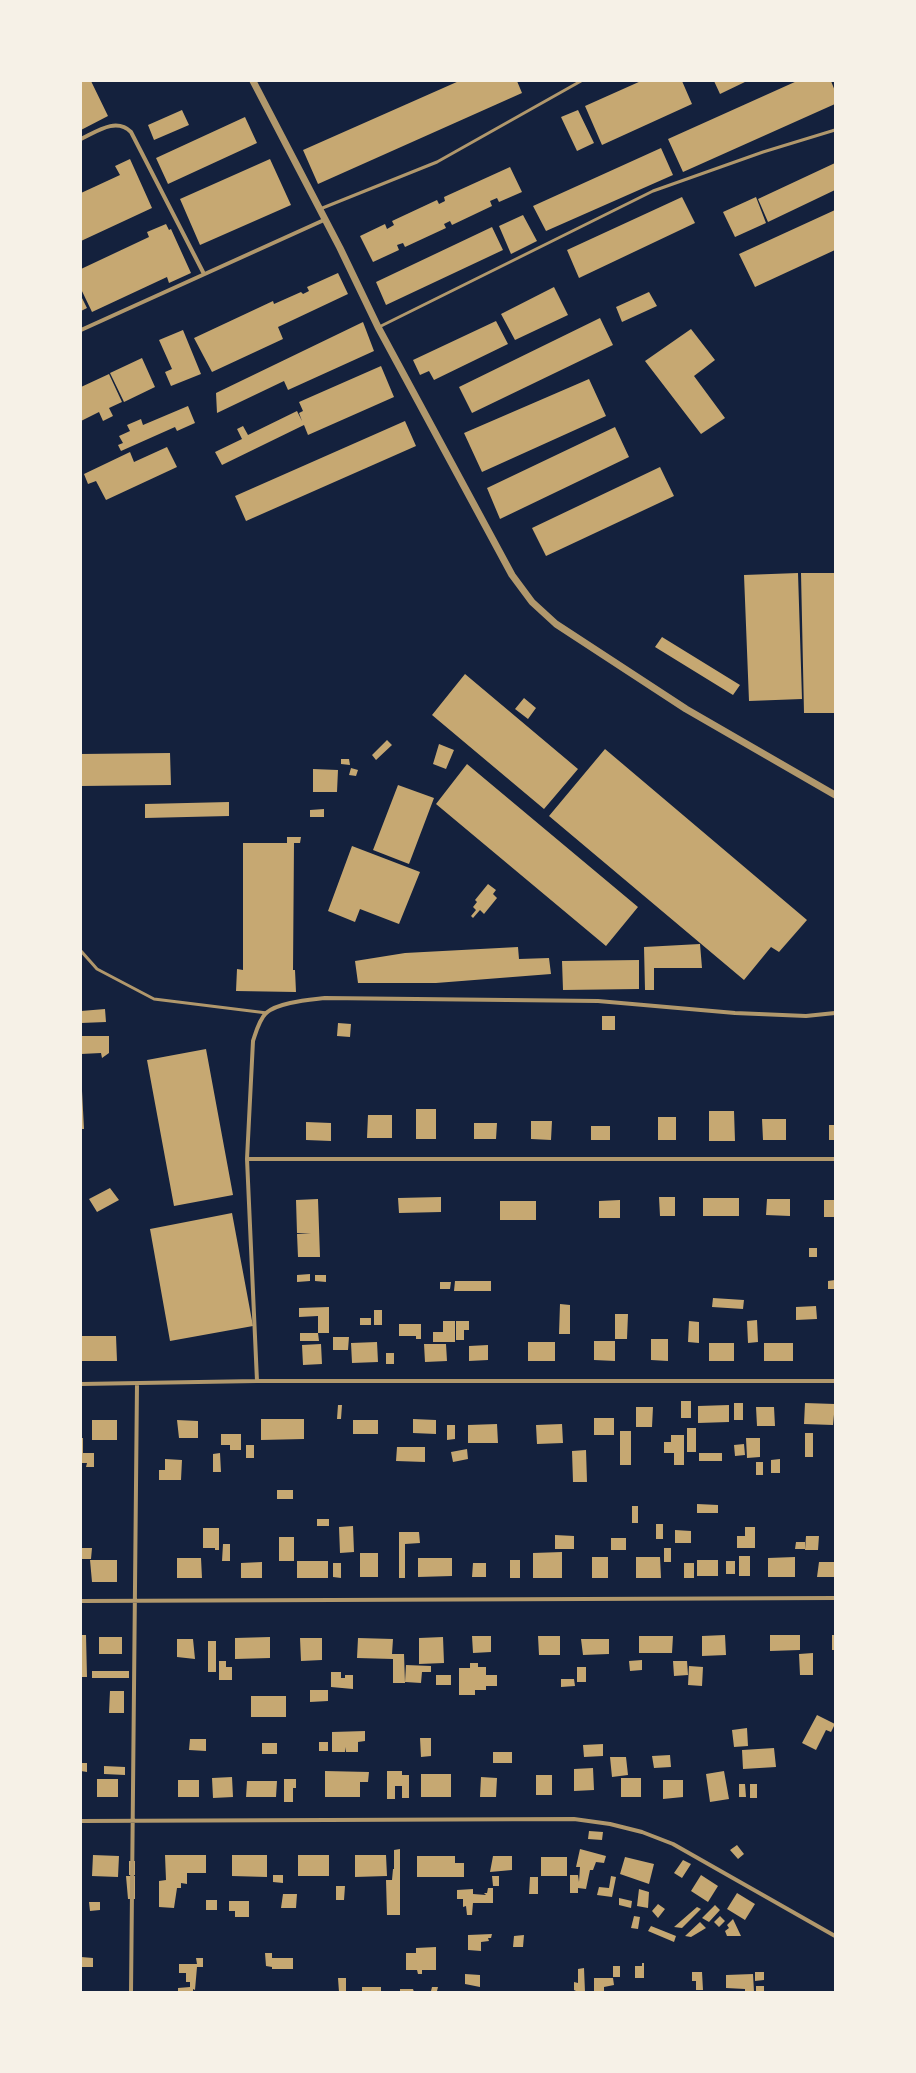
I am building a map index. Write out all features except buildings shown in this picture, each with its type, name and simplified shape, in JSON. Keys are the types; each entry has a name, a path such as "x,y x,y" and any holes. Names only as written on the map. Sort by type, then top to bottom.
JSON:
{"street":[{"path":"253,81 320,209 324,220 340,248 378,327 512,575 532,602 556,624 686,710 835,795"},
{"path":"81,139 114,125 127,128 131,132 204,274"},
{"path":"81,330 324,220"},
{"path":"257,1382 247,1158 253,1042 258,1025 267,1013 288,1004 324,998 598,1001 735,1013 806,1016 835,1013"},
{"path":"247,1158 835,1159"},
{"path":"81,1384 257,1382 835,1382"},
{"path":"131,1992 137,1384"},
{"path":"81,1601 835,1598"},
{"path":"81,1821 574,1819 610,1824 642,1832 673,1844 835,1936"}],"lane":[{"path":"320,209 437,162 579,81"},
{"path":"378,327 653,191 763,152 835,130"},
{"path":"81,951 97,969 154,999 267,1013"}]}
